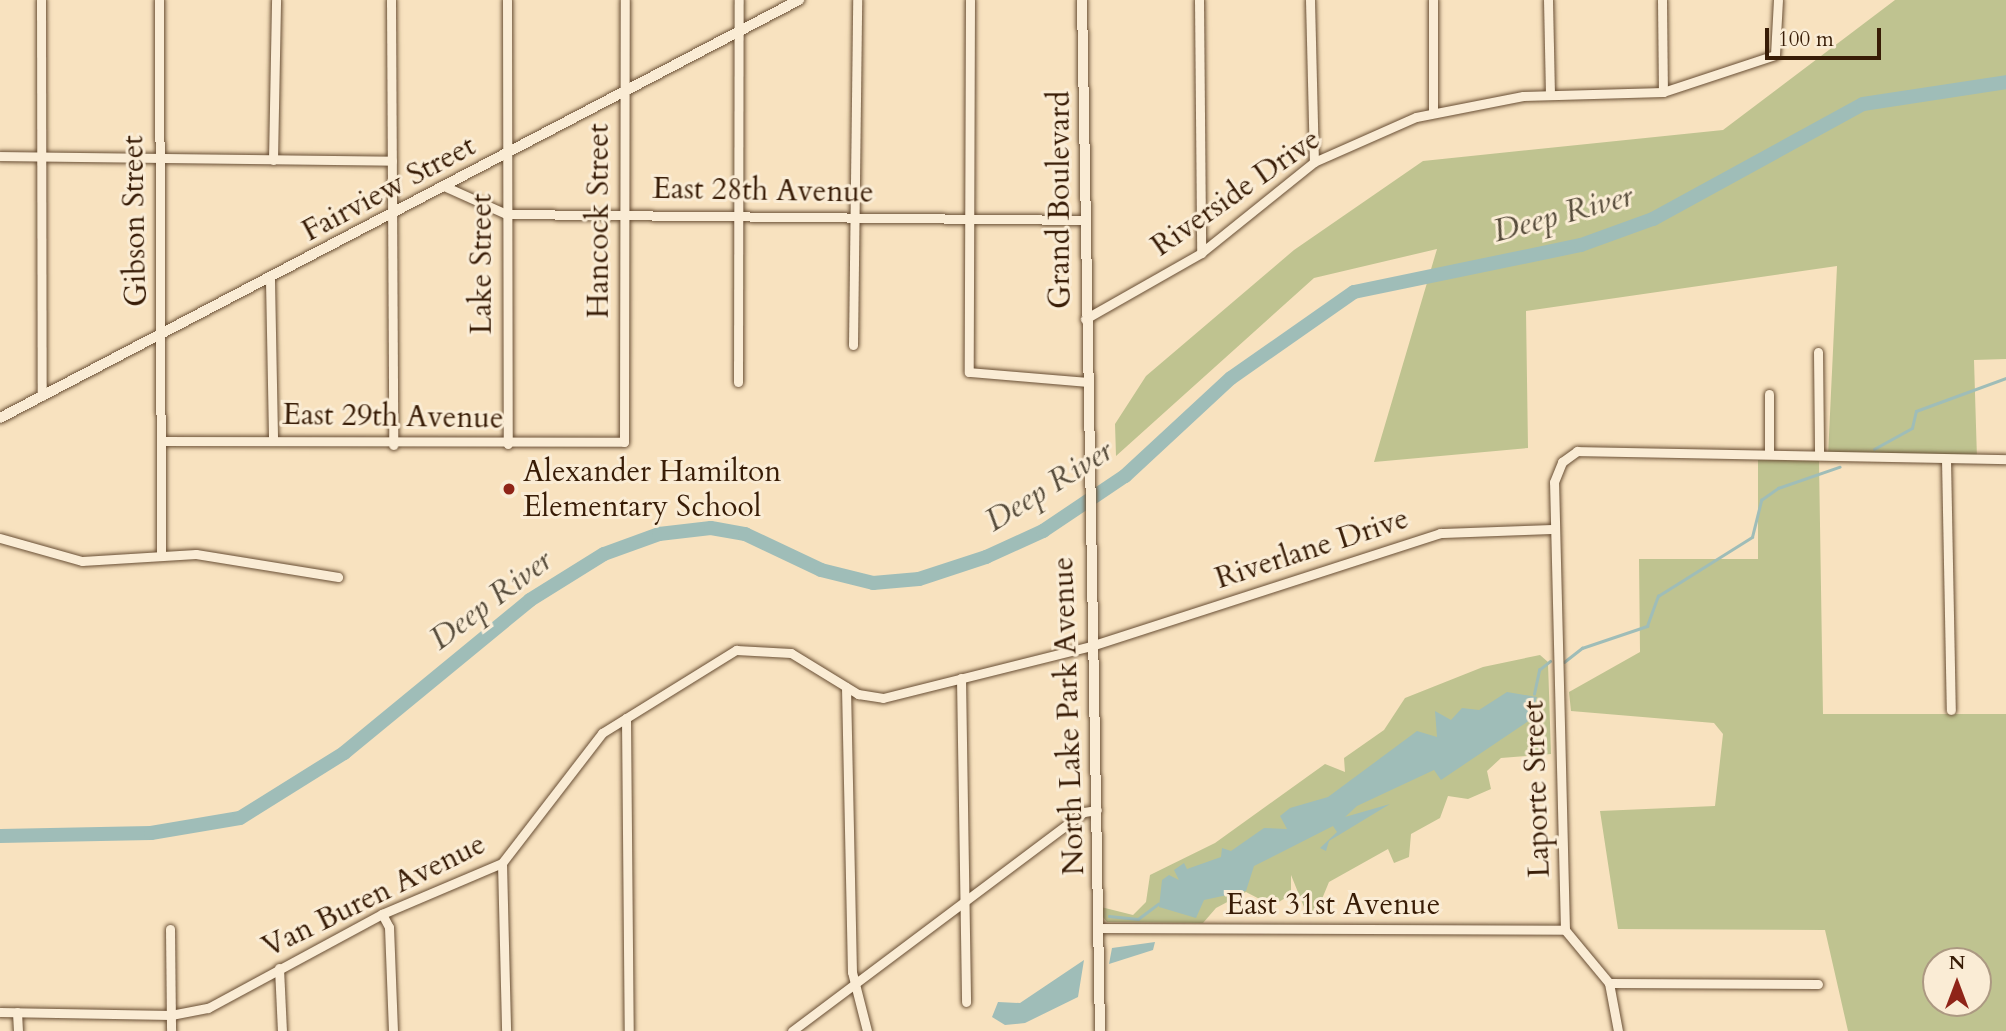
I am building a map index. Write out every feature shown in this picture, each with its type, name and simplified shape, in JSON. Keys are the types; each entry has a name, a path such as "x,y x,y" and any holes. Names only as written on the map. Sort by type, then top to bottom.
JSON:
{"street":[{"path":"41,0 42,396"},
{"name":"Gibson Street","path":"159,0 162,553"},
{"path":"273,160 276,0"},
{"path":"391,0 393,445"},
{"name":"Lake Street","path":"507,0 508,444"},
{"name":"Hancock Street","path":"624,442 625,0"},
{"path":"738,382 739,0"},
{"name":"Fairview Street","path":"0,418 393,216 508,152 624,94 799,0"},
{"path":"853,345 857,0"},
{"path":"970,0 972,218 969,372 1087,383"},
{"name":"Grand Boulevard","path":"1082,0 1086,399"},
{"path":"1199,0 1201,253"},
{"path":"1310,0 1314,162"},
{"path":"1433,0 1433,113"},
{"path":"1548,0 1550,94"},
{"path":"1662,0 1663,92"},
{"name":"Riverside Drive","path":"1085,319 1201,253 1314,162 1433,113 1550,94 1663,92 1775,55 1778,0"},
{"path":"0,156 392,161"},
{"name":"East 28th Avenue","path":"446,187 506,214 1084,220"},
{"path":"270,279 273,438"},
{"path":"1818,352 1819,455"},
{"path":"1769,394 1769,454 2006,459"},
{"name":"North Lake Park Avenue","path":"1086,399 1088,575 1100,928 1100,1031"},
{"name":"East 29th Avenue","path":"161,441 273,438 393,445 624,442"},
{"name":"Laporte Street","path":"1565,930 1554,529 1554,482 1562,462 1577,451 1769,454"},
{"path":"1946,459 1951,710"},
{"name":"Riverlane Drive","path":"1091,646 1440,533 1554,529"},
{"path":"0,538 82,561 162,553 338,577"},
{"name":"Van Buren Avenue","path":"0,1012 171,1016 208,1008 382,914 502,863 585,748 626,718 737,650 755,647 790,653 846,687 883,698 1091,646"},
{"path":"961,678 966,1002"},
{"path":"846,687 856,987 867,1031"},
{"path":"626,718 629,1031"},
{"path":"792,1031 966,905 1084,812 1097,810"},
{"path":"502,863 506,1031"},
{"path":"382,914 389,927 393,1031"},
{"name":"East 31st Avenue","path":"1100,928 1565,930"},
{"path":"170,929 172,1031"},
{"path":"1565,930 1609,983 1618,1031"},
{"path":"279,968 282,1031"},
{"path":"1609,983 1818,984"},
{"path":"17,1012 18,1031"}],"green space":[{"path":"1895,0 2006,0 2006,359 1974,360 1977,459 1828,456 1837,266 1526,311 1528,448 1374,462 1437,249 1314,278 1116,456 1115,424 1146,376 1294,250 1423,161 1723,130"},
{"path":"1758,460 1819,461 1823,714 2006,714 2006,1031 1848,1031 1825,930 1618,929 1600,811 1715,806 1723,734 1714,723 1571,711 1569,692 1640,652 1639,559 1758,559"},
{"path":"1540,655 1548,662 1551,754 1501,758 1487,771 1491,789 1468,799 1448,796 1440,818 1411,834 1409,857 1394,863 1388,849 1329,882 1317,911 1306,912 1291,875 1291,894 1273,906 1246,892 1216,908 1203,923 1107,922 1103,917 1101,907 1133,915 1146,902 1150,875 1215,843 1325,764 1345,772 1344,758 1384,730 1405,698 1483,667"}],"water":[{"path":"1507,692 1537,697 1530,720 1441,780 1434,770 1357,806 1345,817 1390,804 1329,841 1326,851 1320,848 1337,832 1333,826 1254,866 1246,891 1204,900 1196,918 1159,907 1162,880 1169,875 1179,880 1174,870 1184,863 1187,869 1221,857 1222,848 1231,851 1264,828 1287,829 1280,816 1290,808 1328,797 1417,731 1437,737 1435,711 1451,720 1462,708 1479,710"},
{"path":"1155,942 1153,950 1109,964 1112,948"},
{"path":"1084,960 1078,997 1025,1023 1005,1025 992,1017 998,1002 1020,1003"}],"waterway":[{"name":"Deep River","path":"0,836 151,833 240,818 344,753 530,600 604,554 659,534 711,528 745,534 821,570 873,583 919,579 986,557 1043,531 1125,476 1231,378 1354,292 1581,245 1653,219 1863,104 2006,82"},
{"path":"1874,449 1912,428 1916,411 2006,378"},
{"path":"1564,662 1582,648 1647,626 1658,596 1752,537 1761,500 1778,488 1839,467"},
{"path":"1534,694 1539,670 1550,661"},
{"path":"1109,916 1138,919 1158,904"}],"place":[{"name":"Alexander Hamilton Elementary School","path":"509,489"}]}
